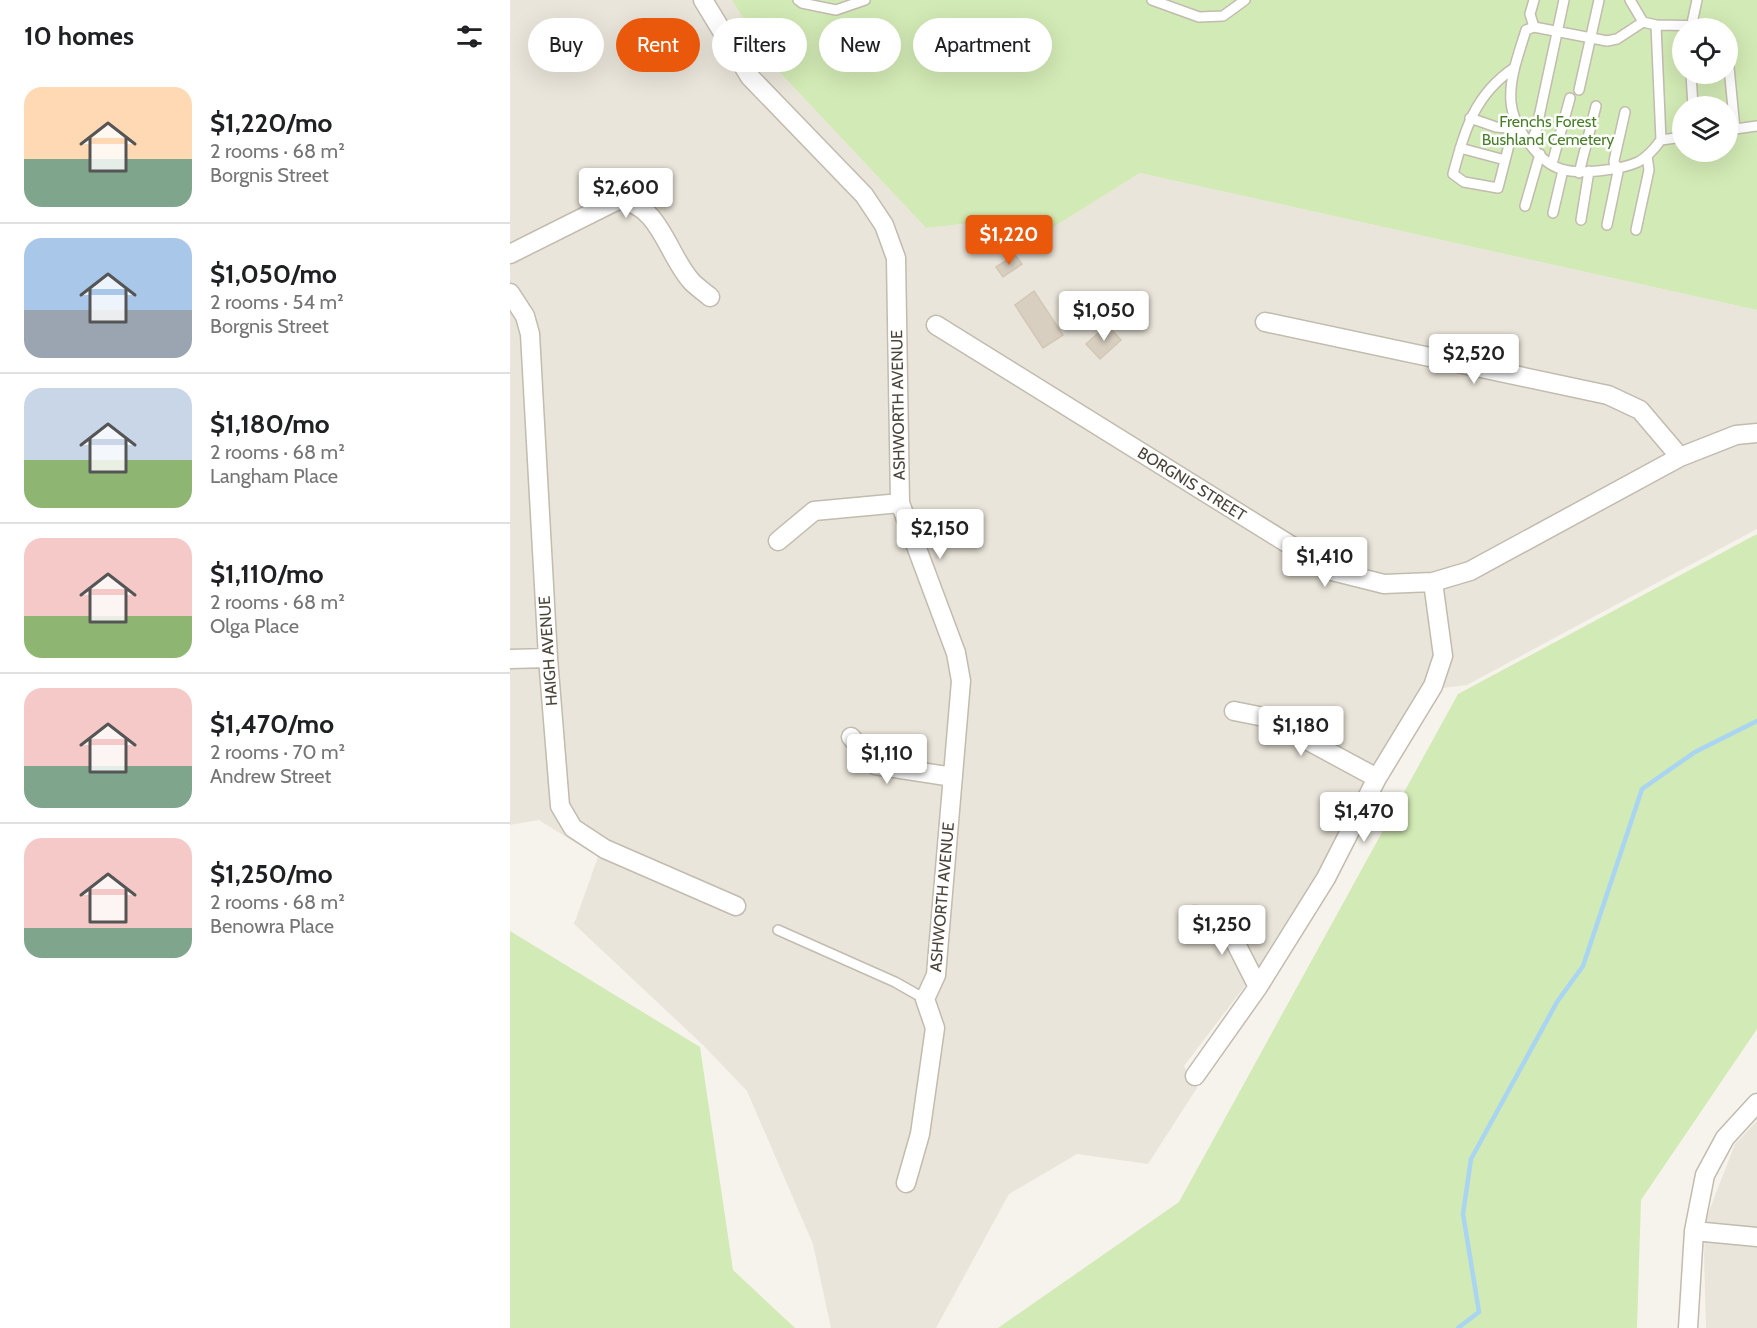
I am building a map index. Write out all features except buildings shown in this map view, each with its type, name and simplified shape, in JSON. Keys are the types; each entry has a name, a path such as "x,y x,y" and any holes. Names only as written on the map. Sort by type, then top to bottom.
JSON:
{"street":[{"name":"ASHWORTH AVENUE","path":"703,0 750,77 864,195 884,225 896,258 900,503 956,653 961,681 936,975 926,999"},
{"path":"510,254 618,200 632,201 646,211 691,281 710,297"},
{"name":"HAIGH AVENUE","path":"510,293 525,316 530,334 548,658 560,806 573,828 605,849 736,906"},
{"path":"1265,322 1608,395 1640,410 1680,457"},
{"name":"BORGNIS STREET","path":"936,325 1332,571 1384,584 1433,582 1470,571 1680,457 1736,435 1757,433"},
{"path":"778,541 800,520 814,511 900,503"},
{"path":"1196,1076 1258,987 1326,878 1377,778 1433,686 1443,656 1433,582"},
{"path":"510,659 548,658"},
{"path":"1234,711 1264,717 1377,778"},
{"path":"851,736 875,765 953,777"},
{"path":"1195,915 1227,926 1258,987"},
{"path":"906,1183 920,1134 935,1028 926,999"},
{"path":"1688,1328 1694,1231 1705,1175 1725,1138 1757,1103"},
{"path":"1694,1231 1757,1238"}],"lane":[{"path":"798,0 802,3 836,10 865,0"},
{"path":"1152,0 1199,17 1223,16 1245,0"},
{"path":"1533,0 1530,14 1534,27"},
{"path":"1530,144 1536,131 1564,0"},
{"path":"1579,90 1599,0"},
{"path":"1630,0 1643,22"},
{"path":"1693,18 1697,0"},
{"path":"1672,26 1643,22 1617,39 1607,41 1534,27 1526,30 1514,68 1511,102 1518,129 1540,154 1563,170 1585,172 1617,168 1639,162 1662,140 1672,139"},
{"path":"1656,25 1662,140"},
{"path":"1514,68 1496,80 1470,118 1453,174 1464,182 1498,188 1509,145 1518,129"},
{"path":"1552,164 1570,99"},
{"path":"1581,220 1585,172 1596,106"},
{"path":"1607,225 1617,168 1614,161 1625,112"},
{"path":"1470,118 1496,127 1518,129"},
{"path":"1738,128 1757,126"},
{"path":"1460,148 1505,160"},
{"path":"1525,206 1534,165 1540,154"},
{"path":"1636,230 1649,170 1647,156"},
{"path":"1553,213 1563,170"},
{"path":"778,930 895,982 926,999"}],"shaded area":[{"path":"510,0 732,0 743,18 712,18 712,72 779,72 926,228 1018,218 1044,233 1140,173 1757,310 1757,529 1467,685 1418,691 1358,794 1326,863 1270,953 1184,1066 1197,1088 1148,1164 1077,1154 1009,1194 936,1328 831,1328 813,1244 747,1091 703,1045 574,924 598,857 539,820 510,825"},
{"path":"1757,1121 1757,1328 1706,1328 1704,1256 1706,1219 1735,1144"}],"green space":[{"name":"Frenchs Forest Bushland Cemetery","path":"732,0 1757,0 1757,310 1140,173 1044,233 1018,218 926,228 779,72 807,72 807,18 743,18"},
{"path":"1757,534 1757,1029 1641,1200 1637,1328 998,1328 1179,1202 1458,694"},
{"path":"510,931 700,1047 733,1270 795,1328 510,1328"}],"waterway":[{"path":"1458,1328 1479,1312 1463,1214 1471,1159 1557,1002 1583,966 1642,789 1695,752 1757,721"}]}
